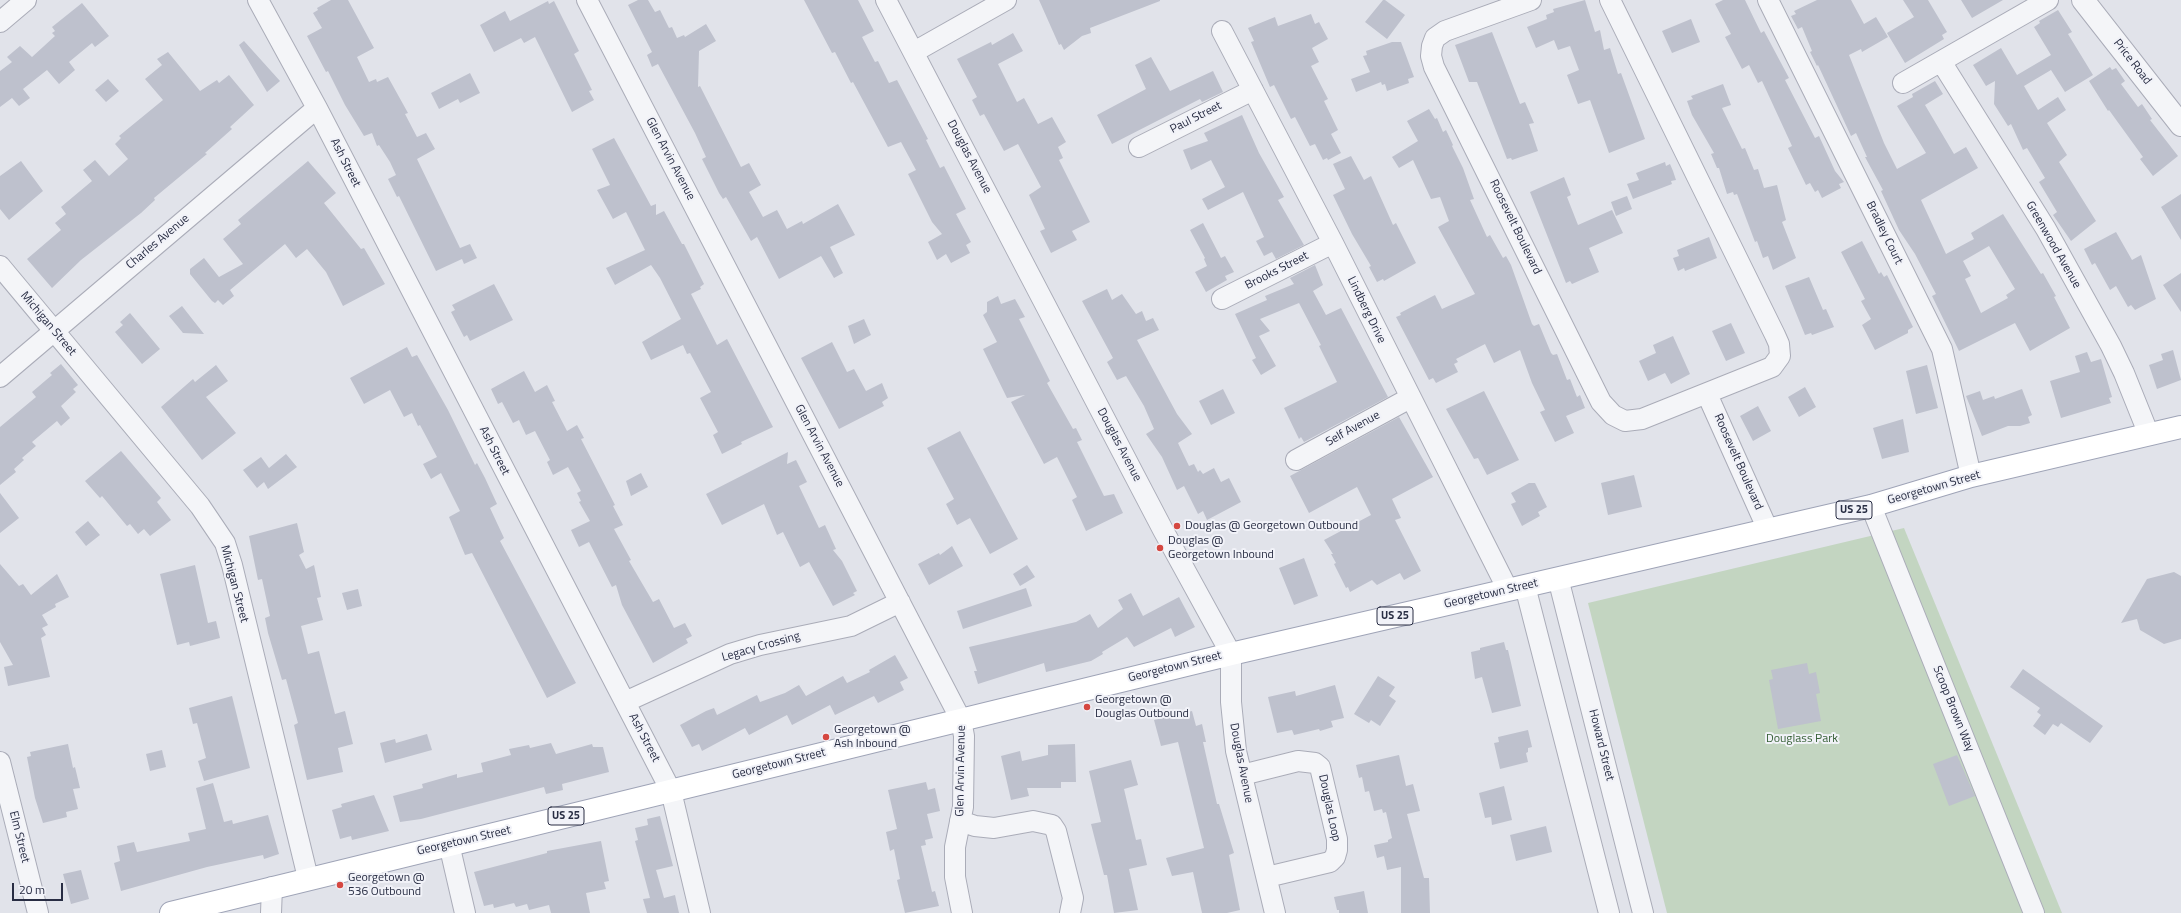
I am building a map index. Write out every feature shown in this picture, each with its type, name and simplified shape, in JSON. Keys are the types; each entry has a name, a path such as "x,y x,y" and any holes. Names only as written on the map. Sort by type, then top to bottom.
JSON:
{"main road":[{"name":"Georgetown Street","path":"171,913 308,878 1231,654 1871,506 1971,476 2181,427"}],"street":[{"path":"0,22 26,0"},
{"name":"Ash Street","path":"258,0 317,108 671,791 700,913"},
{"name":"Glen Arvin Avenue","path":"587,0 961,720 964,736 963,807 956,847 955,876 962,913"},
{"name":"Douglas Avenue","path":"886,0 1163,530 1231,654 1232,724 1242,774 1275,913"},
{"path":"914,52 1006,0"},
{"name":"Roosevelt Boulevard","path":"1531,0 1445,31 1435,38 1431,56 1434,67 1601,402 1613,416 1626,421 1642,419 1708,394 1772,367 1780,356 1779,344 1610,0"},
{"name":"Bradley Court","path":"1768,0 1942,349 1971,476"},
{"path":"1903,83 1942,63 2048,0"},
{"name":"Price Road","path":"2082,0 2181,125"},
{"name":"Lindberg Drive","path":"1222,31 1333,243 1410,398 1516,588"},
{"name":"Greenwood Avenue","path":"1942,63 2046,229 2107,339 2124,373 2149,435"},
{"name":"Paul Street","path":"1139,147 1253,90"},
{"name":"Charles Avenue","path":"0,377 317,108"},
{"name":"Brooks Street","path":"1222,299 1333,243"},
{"name":"Michigan Street","path":"0,266 200,506 225,543 232,565 238,596 308,878"},
{"name":"Roosevelt Boulevard","path":"1708,394 1768,530"},
{"name":"Self Avenue","path":"1296,460 1410,398"},
{"name":"Scoop Brown Way","path":"1871,506 2034,913"},
{"name":"Howard Street","path":"1558,578 1643,913"},
{"path":"1516,588 1609,913"},
{"name":"Legacy Crossing","path":"625,702 730,654 767,643 851,626 900,602"},
{"name":"Douglas Loop","path":"1242,774 1298,761 1315,763 1320,767 1337,839 1337,850 1335,857 1330,862 1267,877"},
{"name":"Elm Street","path":"0,762 38,913"},
{"path":"960,821 975,826 994,828 1034,822 1052,825 1056,831 1073,898 1070,913"},
{"path":"449,844 464,913"},
{"path":"270,913 272,887"}],"green space":[{"name":"Douglass Park","path":"1904,528 2062,913 1667,913 1588,603"}],"building":[{"path":"331,0 348,0 374,48 357,57 369,82 376,79 377,82 388,77 408,113 405,114 417,137 426,133 435,149 417,159 460,248 470,244 477,258 464,264 462,259 436,271 399,196 397,197 388,179 396,175 390,162 379,145 377,146 372,133 364,136 345,105 328,71 326,72 307,36 322,28 313,13 318,10 317,8"},
{"path":"638,0 648,0 655,12 660,10 669,28 672,27 677,38 684,35 685,37 706,24 716,41 699,51 698,87 700,86 741,167 749,163 761,185 749,192 763,217 777,210 787,229 802,221 803,224 838,204 855,235 830,247 843,273 834,278 821,256 779,279 757,237 751,241 726,197 723,199 719,193 702,159 706,157 695,133 658,64 652,67 647,55 652,52 628,5"},
{"path":"804,0 858,0 874,31 862,37 875,62 878,61 889,83 897,80 928,139 926,140 940,168 944,166 966,209 956,214 971,242 966,245 970,253 951,263 946,254 937,260 928,242 942,234 932,222 908,174 916,170 901,142 888,147 853,82 851,83 835,52 832,53"},
{"path":"1039,0 1160,1 1090,28 1091,33 1082,36 1064,50 1061,44 1059,45"},
{"path":"1383,0 1405,15 1387,39 1365,22"},
{"path":"1585,0 1595,32 1600,30 1604,50 1610,48 1618,74 1621,73 1645,139 1609,153 1590,100 1578,104 1567,75 1579,70 1570,46 1558,50 1554,40 1536,48 1527,27 1547,19 1546,15 1554,12 1553,9"},
{"path":"1723,0 1745,0 1761,33 1764,31 1789,78 1785,80 1815,138 1819,136 1835,171 1844,182 1839,184 1841,188 1822,198 1818,190 1815,192 1810,183 1806,185 1788,148 1792,146 1762,81 1758,83 1749,65 1742,69 1725,37 1731,34 1715,4"},
{"path":"1817,0 1851,0 1864,24 1876,17 1888,37 1862,52 1861,49 1849,55 1884,143 1897,169 1926,153 1897,106 1913,97 1912,94 1935,81 1943,94 1925,105 1954,154 1966,147 1978,168 1921,200 1946,254 1974,239 1971,233 2003,214 2041,274 2043,273 2056,296 2054,297 2070,328 2030,351 2015,323 1959,351 1932,296 1936,294 1915,254 1899,230 1881,191 1883,190 1865,157 1867,157 1856,133 1851,136 1818,65 1817,66 1810,52 1812,51 1802,27 1798,29 1791,16 1796,14 1794,11","holes":["1989,246 2015,289 2006,295 2008,298 1981,313 1965,279 1971,276 1963,261"]},
{"path":"1903,0 1928,0 1947,32 1942,35 1944,39 1905,63 1887,33 1914,17"},
{"path":"1961,0 2003,0 1972,18"},
{"path":"548,1 549,4 554,1 579,51 574,54 592,90 589,91 594,100 572,112 535,37 524,43 521,38 494,52 480,25 505,11 510,21"},
{"path":"82,3 109,36 95,47 92,43 69,62 75,70 59,84 47,70 23,89 30,98 19,106 12,98 0,107 0,71 12,62 7,57 20,46 32,57 55,36 52,33 55,31 52,27"},
{"path":"2058,10 2072,32 2068,34 2093,75 2065,92 2051,70 2024,86 2038,110 2058,97 2066,110 2047,123 2067,155 2059,162 2096,221 2071,241 2053,215 2057,212 2039,182 2045,178 2027,148 2023,150 2011,124 2008,126 1994,104 1995,81 1986,86 1973,65 2001,48 2017,75 2051,55 2034,27 2040,23 2039,21"},
{"path":"1311,14 1315,24 1319,22 1328,39 1312,48 1319,62 1311,66 1328,99 1324,101 1338,130 1331,134 1341,153 1328,160 1327,158 1323,160 1315,144 1310,146 1295,117 1291,119 1274,85 1270,87 1251,42 1254,41 1248,28 1275,17 1278,26"},
{"path":"1691,19 1700,42 1672,53 1662,31"},
{"path":"1492,32 1520,104 1525,102 1534,123 1529,124 1538,151 1512,160 1511,158 1507,159 1477,82 1469,82 1455,45"},
{"path":"1013,33 1023,51 998,64 1017,102 1024,98 1038,124 1052,117 1066,142 1058,147 1063,158 1059,160 1090,222 1072,231 1077,240 1051,253 1040,231 1045,229 1029,195 1041,187 1018,144 1004,151 984,114 980,116 972,100 977,97 957,59 991,42 992,45"},
{"path":"244,41 280,81 267,92 239,45"},
{"path":"1392,42 1401,42 1414,77 1408,79 1409,83 1387,91 1385,84 1382,85 1381,82 1356,92 1351,79 1370,72 1363,56 1367,55 1366,51"},
{"path":"168,52 200,91 217,80 219,83 229,75 254,105 230,127 232,129 205,153 207,154 154,198 155,200 141,213 81,260 52,288 27,259 61,230 55,223 66,214 61,207 92,181 83,170 95,160 109,176 128,159 115,144 121,138 119,136 163,100 145,79 162,65 157,59"},
{"path":"1151,57 1170,91 1213,71 1223,92 1202,102 1200,99 1112,144 1097,115 1146,89 1135,65"},
{"path":"2110,67 2112,70 2116,68 2125,81 2121,84 2138,107 2142,104 2152,119 2150,120 2178,156 2153,176 2140,159 2143,157 2109,110 2108,111 2089,81"},
{"path":"470,73 480,93 460,103 458,99 439,109 431,93"},
{"path":"108,79 119,91 106,102 95,90"},
{"path":"1723,84 1731,105 1722,108 1742,149 1745,148 1754,170 1758,169 1764,188 1777,185 1786,220 1782,222 1796,258 1773,270 1768,256 1763,258 1757,241 1755,242 1737,194 1734,195 1733,192 1727,194 1719,168 1717,168 1711,154 1714,153 1692,115 1687,101 1693,99 1691,96"},
{"path":"1429,109 1435,119 1437,118 1443,132 1446,130 1453,145 1452,146 1463,168 1474,199 1470,200 1487,237 1490,235 1503,258 1506,256 1511,265 1532,324 1534,326 1539,324 1551,353 1553,355 1557,354 1567,380 1570,379 1577,397 1580,395 1585,408 1566,416 1574,433 1555,442 1540,412 1545,410 1532,383 1520,350 1494,363 1485,344 1456,359 1458,362 1454,364 1458,372 1436,383 1433,378 1429,380 1396,317 1401,315 1400,313 1435,295 1442,309 1475,294 1438,227 1449,221 1440,197 1431,199 1413,160 1399,168 1392,157 1418,141 1407,121"},
{"path":"1242,115 1259,153 1284,197 1278,200 1304,245 1276,259 1272,252 1264,256 1256,241 1264,237 1243,192 1208,210 1202,199 1225,187 1211,160 1191,170 1183,150 1208,141 1204,133"},
{"path":"614,138 651,206 656,204 656,215 664,211 682,244 684,244 704,284 700,287 701,289 691,294 717,345 727,339 773,427 741,442 742,444 722,454 713,435 718,432 700,398 711,392 690,353 687,354 683,345 651,360 642,342 681,319 660,278 651,265 615,285 606,268 645,250 626,212 613,219 597,190 610,185 592,149"},
{"path":"1351,156 1364,180 1371,176 1393,225 1396,223 1416,263 1384,281 1383,279 1377,282 1369,267 1371,266 1352,234 1333,195 1345,189 1333,164"},
{"path":"21,161 43,191 9,220 0,209 0,176"},
{"path":"308,161 336,193 324,203 361,249 364,248 385,284 343,306 326,272 307,249 296,258 285,244 230,290 234,296 223,305 218,300 215,303 212,301 190,274 190,269 204,258 219,277 243,264 223,239 241,224 238,220"},
{"path":"1665,162 1666,166 1670,164 1676,180 1671,181 1672,184 1633,199 1627,184 1639,180 1636,173"},
{"path":"1564,177 1571,195 1567,197 1578,225 1612,210 1623,233 1589,248 1599,272 1572,284 1570,281 1566,283 1530,192"},
{"path":"2181,194 2181,240 2161,207"},
{"path":"1627,196 1632,209 1616,216 1611,202"},
{"path":"1203,223 1221,258 1225,256 1234,272 1225,276 1227,280 1206,292 1195,272 1207,266 1204,259 1205,258 1190,230"},
{"path":"2116,232 2132,260 2141,255 2156,299 2135,310 2131,305 2128,307 2116,286 2110,290 2095,263 2092,265 2084,249"},
{"path":"1709,237 1717,258 1685,271 1684,268 1678,271 1673,258 1679,256 1677,250"},
{"path":"1862,241 1879,274 1881,272 1884,277 1887,275 1913,327 1908,330 1908,333 1875,350 1862,325 1871,319 1861,301 1865,299 1841,252"},
{"path":"1315,265 1323,285 1313,291 1326,315 1341,308 1388,397 1304,442 1301,437 1299,439 1284,408 1337,382 1319,346 1321,345 1299,303 1260,319 1270,331 1259,336 1276,366 1261,375 1252,360 1256,358 1235,314 1267,300 1265,296 1294,284 1290,278"},
{"path":"2181,273 2181,312 2163,285"},
{"path":"1809,277 1823,310 1826,309 1834,327 1812,335 1811,333 1805,335 1785,286"},
{"path":"494,284 513,320 470,341 467,335 464,337 451,312 455,310 452,305"},
{"path":"1107,289 1112,300 1122,294 1136,314 1142,311 1146,321 1153,318 1159,330 1137,340 1177,414 1192,434 1178,443 1189,466 1194,464 1198,472 1200,470 1203,474 1214,468 1221,482 1229,478 1241,502 1207,520 1203,511 1198,514 1184,486 1177,490 1162,457 1146,434 1154,429 1144,406 1126,376 1117,380 1107,362 1113,358 1082,301"},
{"path":"998,296 1001,304 1015,299 1025,317 1019,319 1050,381 1047,383 1073,429 1076,428 1082,440 1077,442 1104,496 1114,494 1123,513 1086,531 1072,500 1077,497 1057,457 1044,464 1011,402 1025,395 1007,398 983,349 997,342 983,315 987,312 987,302"},
{"path":"182,306 204,334 183,333 169,316"},
{"path":"130,313 160,349 142,364 115,332 123,325 120,322"},
{"path":"864,319 871,335 854,344 848,326"},
{"path":"1731,323 1745,353 1726,361 1712,331"},
{"path":"1673,336 1690,374 1671,384 1665,373 1648,381 1639,361 1656,353 1653,345"},
{"path":"832,342 847,372 854,369 866,391 882,383 888,398 882,402 884,406 839,429 801,358"},
{"path":"407,347 412,357 417,355 448,410 475,465 477,463 485,478 497,504 490,508 504,538 500,541 576,683 547,698 472,553 465,555 449,517 460,511 441,473 431,479 423,464 437,457 420,425 418,426 412,413 404,417 390,390 364,404 350,378"},
{"path":"2173,350 2181,380 2157,389 2149,365 2163,360 2161,354"},
{"path":"2087,352 2091,362 2101,359 2112,397 2109,398 2111,403 2061,418 2050,381 2080,372 2075,356"},
{"path":"61,364 78,385 73,389 76,392 61,406 70,418 61,426 57,421 32,442 36,446 22,458 24,460 14,469 16,472 0,485 0,427 36,397 32,392 52,375 50,373"},
{"path":"216,365 228,381 206,397 236,433 202,460 161,407 193,379 195,382"},
{"path":"1927,365 1938,408 1916,414 1906,371"},
{"path":"524,371 535,392 547,385 555,401 552,402 567,431 577,425 584,438 581,439 615,505 613,506 623,525 614,529 631,560 629,561 653,602 659,599 674,628 685,623 692,636 686,639 688,643 653,663 622,605 616,585 612,587 589,542 579,547 571,530 590,521 579,502 581,501 577,493 581,491 568,467 553,475 547,462 550,460 535,431 526,435 519,420 513,423 502,402 498,404 491,389"},
{"path":"1805,387 1816,407 1799,417 1788,397"},
{"path":"1223,389 1235,413 1211,425 1199,401"},
{"path":"2022,389 2032,415 2028,417 2030,423 2020,426 2008,426 1982,436 1966,396 1980,391 1983,400 1994,396 1995,399"},
{"path":"1484,391 1519,460 1487,475 1478,458 1474,459 1446,409"},
{"path":"1758,406 1771,431 1753,441 1740,416"},
{"path":"1399,417 1433,477 1392,499 1401,518 1395,520 1421,571 1404,580 1400,573 1377,585 1372,580 1350,592 1348,587 1346,588 1334,564 1336,563 1331,554 1333,554 1324,540 1371,515 1357,487 1309,513 1290,476"},
{"path":"1903,419 1909,452 1882,459 1873,428"},
{"path":"960,431 1018,539 990,554 970,518 957,525 946,504 954,499 927,448"},
{"path":"121,451 161,498 157,502 171,520 150,536 144,529 138,534 130,524 127,526 102,496 100,498 85,481"},
{"path":"788,452 787,464 796,460 807,482 799,486 819,528 825,525 836,549 833,550 842,561 857,591 853,593 855,595 833,606 809,562 800,567 783,532 777,535 764,504 722,525 706,494"},
{"path":"286,454 297,467 268,489 264,482 257,488 243,470 261,457 269,468"},
{"path":"641,473 648,487 631,496 626,481"},
{"path":"1634,475 1642,507 1608,515 1601,483"},
{"path":"1529,483 1535,483 1547,507 1538,512 1540,516 1522,526 1511,504 1516,502 1511,493"},
{"path":"0,493 19,518 0,533"},
{"path":"88,521 100,535 86,546 75,532"},
{"path":"297,523 304,552 299,555 306,569 314,565 321,597 317,598 323,620 301,626 308,654 319,651 335,714 345,711 353,744 338,748 343,772 307,780 294,725 298,723 286,679 282,680 268,633 265,618 270,616 262,579 258,580 249,536"},
{"path":"952,546 963,566 929,585 918,564 939,553 940,555"},
{"path":"1304,558 1318,596 1294,605 1279,568"},
{"path":"0,564 19,586 23,584 31,595 57,574 69,597 55,604 56,607 42,615 48,625 42,628 46,635 41,638 50,677 8,686 4,667 13,665 0,642"},
{"path":"195,565 208,623 216,621 220,638 190,646 189,642 177,645 160,574"},
{"path":"1027,565 1035,577 1020,586 1013,574"},
{"path":"2174,572 2181,576 2181,639 2164,644 2140,630 2137,619 2121,623 2147,579"},
{"path":"1026,588 1032,606 963,629 957,611"},
{"path":"358,589 362,606 347,610 342,593"},
{"path":"1131,593 1143,616 1179,597 1195,627 1175,637 1171,628 1134,647 1127,637 1102,652 1103,654 1091,661 1046,672 1044,663 978,684 974,671 977,671 969,647 1076,622 1090,614 1098,628 1123,609 1118,600"},
{"path":"1504,642 1506,650 1508,650 1521,706 1492,713 1482,677 1475,679 1471,652 1480,650 1480,648"},
{"path":"895,655 908,678 900,682 904,690 878,703 874,696 835,715 830,705 792,725 787,715 749,735 745,728 702,751 699,744 692,747 680,725 714,708 717,715 757,695 760,702 785,693 799,685 806,696 843,676 847,683 870,672 869,670"},
{"path":"1807,663 1809,674 1816,672 1820,693 1816,694 1821,721 1778,729 1769,680 1773,679 1771,670"},
{"path":"2023,669 2103,726 2090,743 2061,723 2058,727 2053,724 2045,735 2033,726 2041,715 2037,712 2040,708 2010,687"},
{"path":"1378,676 1395,687 1389,696 1396,701 1380,726 1371,720 1369,723 1354,714"},
{"path":"1335,685 1344,718 1331,721 1333,727 1320,731 1319,729 1294,735 1292,730 1277,733 1268,697 1295,691 1296,696"},
{"path":"232,696 250,768 204,781 198,761 206,758 197,723 193,724 189,708"},
{"path":"1192,711 1196,726 1202,724 1206,742 1203,742 1217,804 1219,804 1234,853 1229,855 1240,910 1227,913 1202,913 1193,872 1172,876 1166,858 1204,848 1178,742 1161,746 1154,720"},
{"path":"1528,730 1532,747 1528,748 1528,752 1526,753 1528,762 1500,769 1494,743 1499,742 1498,737"},
{"path":"427,734 432,750 385,763 380,743 395,739 396,743"},
{"path":"551,743 556,754 592,744 593,747 603,747 609,772 562,784 563,790 546,794 544,787 421,819 400,822 393,796 423,788 422,784 457,774 457,778 483,772 481,763 511,755 509,749 529,745 530,748"},
{"path":"68,744 73,768 75,767 80,788 73,789 78,809 66,812 67,817 43,823 35,798 27,757 31,756 30,752"},
{"path":"1075,744 1076,782 1061,782 1061,788 1027,788 1029,796 1011,800 1001,756 1020,751 1022,761 1048,755 1048,745"},
{"path":"162,750 166,767 150,771 146,754"},
{"path":"1399,755 1406,786 1413,784 1420,811 1407,814 1424,878 1429,878 1430,913 1401,913 1401,867 1387,870 1384,856 1377,858 1374,845 1388,842 1388,840 1392,838 1386,812 1383,813 1382,809 1374,811 1369,791 1365,792 1362,777 1359,778 1356,765"},
{"path":"1957,755 1975,796 1949,806 1933,764"},
{"path":"1131,760 1138,785 1124,789 1136,840 1141,839 1147,865 1129,869 1138,910 1114,913 1107,875 1104,875 1091,824 1101,822 1089,771"},
{"path":"926,782 928,790 935,788 940,811 927,814 933,838 925,840 926,845 921,846 932,892 935,891 939,906 905,913 897,880 900,879 894,849 890,851 886,832 897,829 888,790"},
{"path":"213,783 224,822 232,820 233,824 268,815 279,854 264,859 263,855 207,867 121,891 114,863 120,861 117,846 134,842 137,852 190,841 188,833 206,829 196,788"},
{"path":"1504,786 1512,820 1492,825 1491,817 1485,818 1479,793"},
{"path":"374,795 389,831 352,840 351,836 340,839 332,810 342,807 341,804"},
{"path":"660,816 673,866 656,870 664,898 675,895 679,913 647,913 643,899 650,898 635,841 638,840 635,828 648,825 647,819"},
{"path":"1546,826 1552,852 1516,861 1510,835"},
{"path":"601,841 609,881 604,882 606,889 586,893 590,913 551,913 549,905 529,910 527,904 516,907 514,903 494,908 493,904 484,906 474,872 547,853 547,851"},
{"path":"81,870 89,899 71,904 63,874"},
{"path":"1364,891 1368,913 1339,913 1334,897"}],"place":[{"name":"Douglas @ Georgetown Outbound","path":"1177,526"},
{"name":"Douglas @ Georgetown Inbound","path":"1160,548"},
{"name":"Georgetown @ Douglas Outbound","path":"1087,707"},
{"name":"Georgetown @ Ash Inbound","path":"826,737"},
{"name":"Georgetown @ 536 Outbound","path":"340,885"}]}
